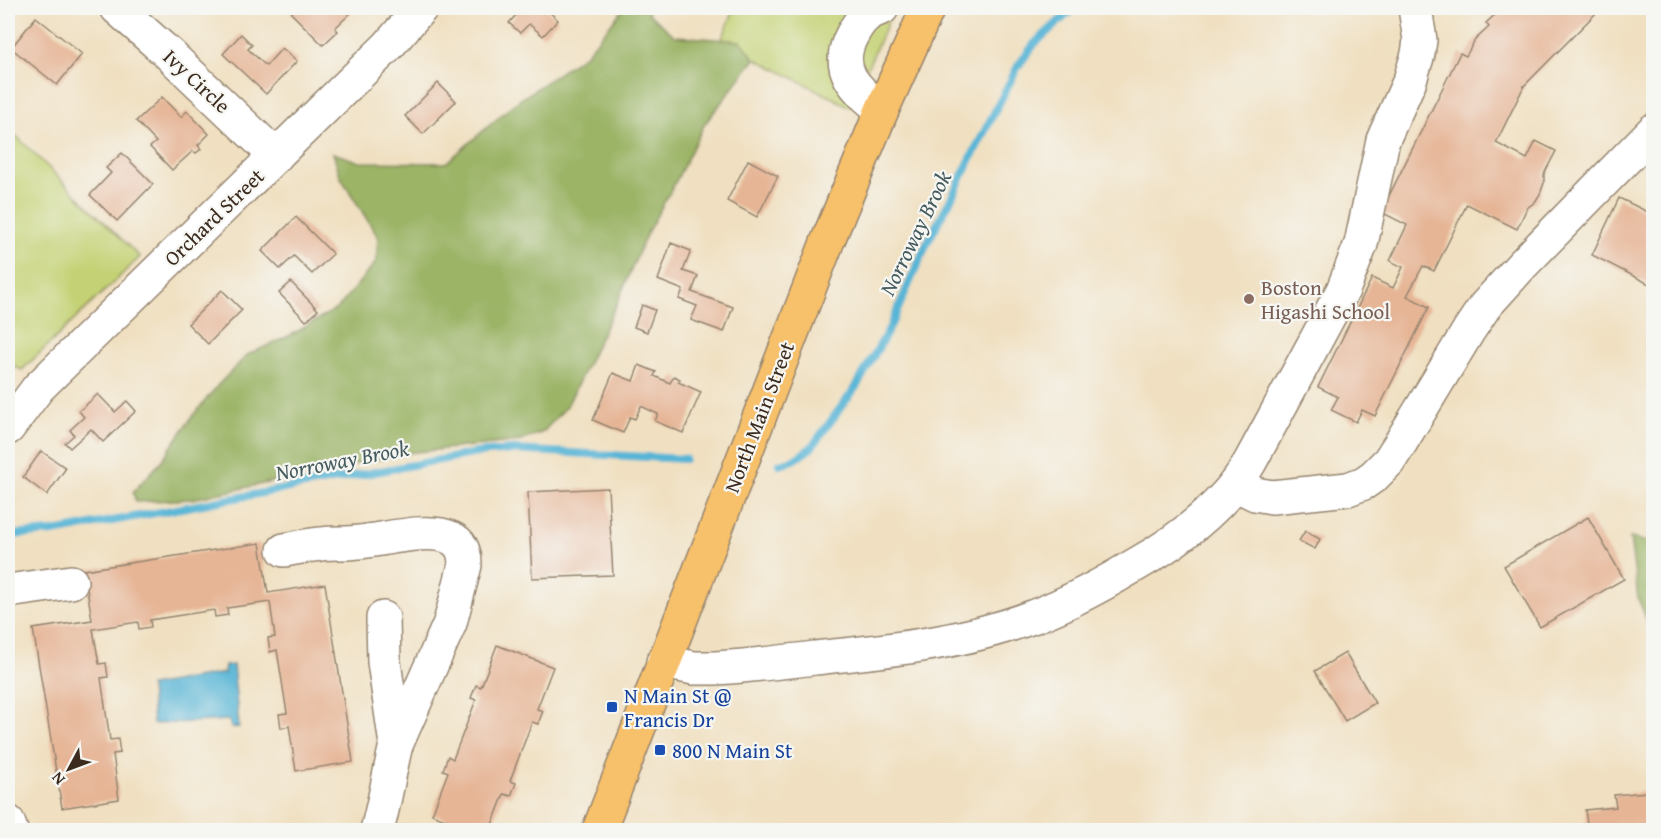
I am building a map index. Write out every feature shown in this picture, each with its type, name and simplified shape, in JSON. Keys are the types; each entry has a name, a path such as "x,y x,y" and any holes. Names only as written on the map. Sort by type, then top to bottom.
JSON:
{"main road":[{"name":"North Main Street","path":"599,831 828,240 928,8"}],"street":[{"name":"Ivy Circle","path":"117,8 276,156"},
{"name":"Orchard Street","path":"11,415 388,46 422,8"},
{"path":"882,8 861,19 850,39 845,58 848,75 856,87 882,111"},
{"path":"663,662 694,668 715,668 849,655 953,639 1006,626 1076,598 1143,561 1215,507 1235,484 1257,450 1343,290 1360,244 1383,140 1410,80 1418,54 1422,9"},
{"path":"1235,484 1255,494 1278,497 1348,489 1374,476 1394,454 1468,330 1485,306 1514,273 1653,130"},
{"path":"284,550 428,533 453,538 461,546 465,556 465,565 450,622 396,745 377,831"},
{"path":"8,591 71,582"},
{"path":"383,618 384,662 396,745"},
{"path":"8,822 11,831"}],"green space":[{"path":"624,8 647,8 648,13 675,36 741,41 755,59 704,125 647,233 617,303 567,406 543,432 520,441 407,453 192,499 136,502 133,492 160,463 218,385 247,355 291,335 338,308 376,262 378,237 341,178 333,153 360,162 446,163 514,104 586,54"},
{"path":"735,8 894,8 850,107 721,41"},
{"path":"8,128 140,257 22,370 8,363"},
{"path":"1630,538 1653,543 1653,636 1638,598"}],"water":[{"path":"233,665 239,727 231,728 229,720 153,724 150,686 224,673 225,666"}],"building":[{"path":"297,8 355,9 335,28 338,31 323,45 291,13"},
{"path":"511,8 545,8 558,20 543,36 529,24 520,33 509,23 516,15"},
{"path":"1502,8 1601,8 1524,86 1496,143 1527,159 1536,141 1556,151 1544,174 1540,194 1527,208 1517,229 1467,204 1434,271 1423,266 1407,296 1429,307 1375,416 1362,410 1356,422 1331,410 1338,397 1318,387 1372,278 1393,288 1403,267 1390,261 1407,225 1381,212 1460,53 1466,56 1475,40 1489,27 1486,23"},
{"path":"36,17 82,54 57,85 11,48"},
{"path":"241,34 252,45 248,49 266,66 282,48 297,61 266,94 223,54"},
{"path":"438,83 456,101 423,134 405,116"},
{"path":"162,97 181,117 187,111 209,134 198,145 201,149 196,153 193,151 172,170 150,147 156,142 136,121"},
{"path":"122,153 153,184 117,221 90,195 111,173 106,168"},
{"path":"748,160 778,176 757,217 727,201"},
{"path":"1619,198 1654,215 1654,279 1651,285 1592,255"},
{"path":"296,217 333,254 312,274 294,256 280,269 262,251"},
{"path":"671,243 691,251 683,271 698,276 692,292 733,307 724,332 691,320 697,306 679,299 683,290 658,280"},
{"path":"291,282 318,310 306,321 279,293"},
{"path":"222,290 242,310 208,344 188,324"},
{"path":"642,305 655,310 647,332 634,327"},
{"path":"639,365 656,372 654,376 670,383 674,376 680,379 678,382 701,392 683,433 655,421 658,414 641,406 635,419 630,417 623,433 593,420 613,373 633,381"},
{"path":"98,394 115,412 127,401 136,411 103,442 91,429 70,448 65,443 74,435 70,430 84,417 79,411"},
{"path":"41,451 66,468 47,495 23,477"},
{"path":"608,488 613,575 532,578 528,492"},
{"path":"1588,517 1624,579 1540,627 1504,566"},
{"path":"1305,531 1320,539 1315,549 1299,541"},
{"path":"260,543 268,593 325,584 353,762 296,771 289,726 281,728 279,714 287,713 277,650 270,652 268,638 275,637 270,602 227,608 228,615 215,617 214,610 150,620 151,627 139,629 138,622 93,629 99,664 106,663 108,677 101,678 110,740 118,739 120,753 113,754 119,799 62,808 33,629 92,620 84,570"},
{"path":"497,645 553,667 537,709 543,711 538,724 532,722 510,781 516,783 511,796 504,794 490,830 473,830 432,814 448,772 443,770 448,756 453,759 476,700 471,698 476,685 481,687"},
{"path":"1345,653 1375,703 1345,721 1315,671"},
{"path":"1647,792 1649,802 1654,802 1654,830 1588,830 1585,810 1616,807 1614,795"}],"waterway":[{"name":"Norroway Brook","path":"779,464 794,460 811,448 856,387 889,329 928,241 1018,66 1035,43 1074,8"},
{"name":"Norroway Brook","path":"8,535 53,532 477,453 512,450 685,459"}],"place":[{"name":"Boston Higashi School","path":"1249,299"},
{"name":"N Main St @ Francis Dr","path":"612,707"},
{"name":"800 N Main St","path":"660,750"}]}
